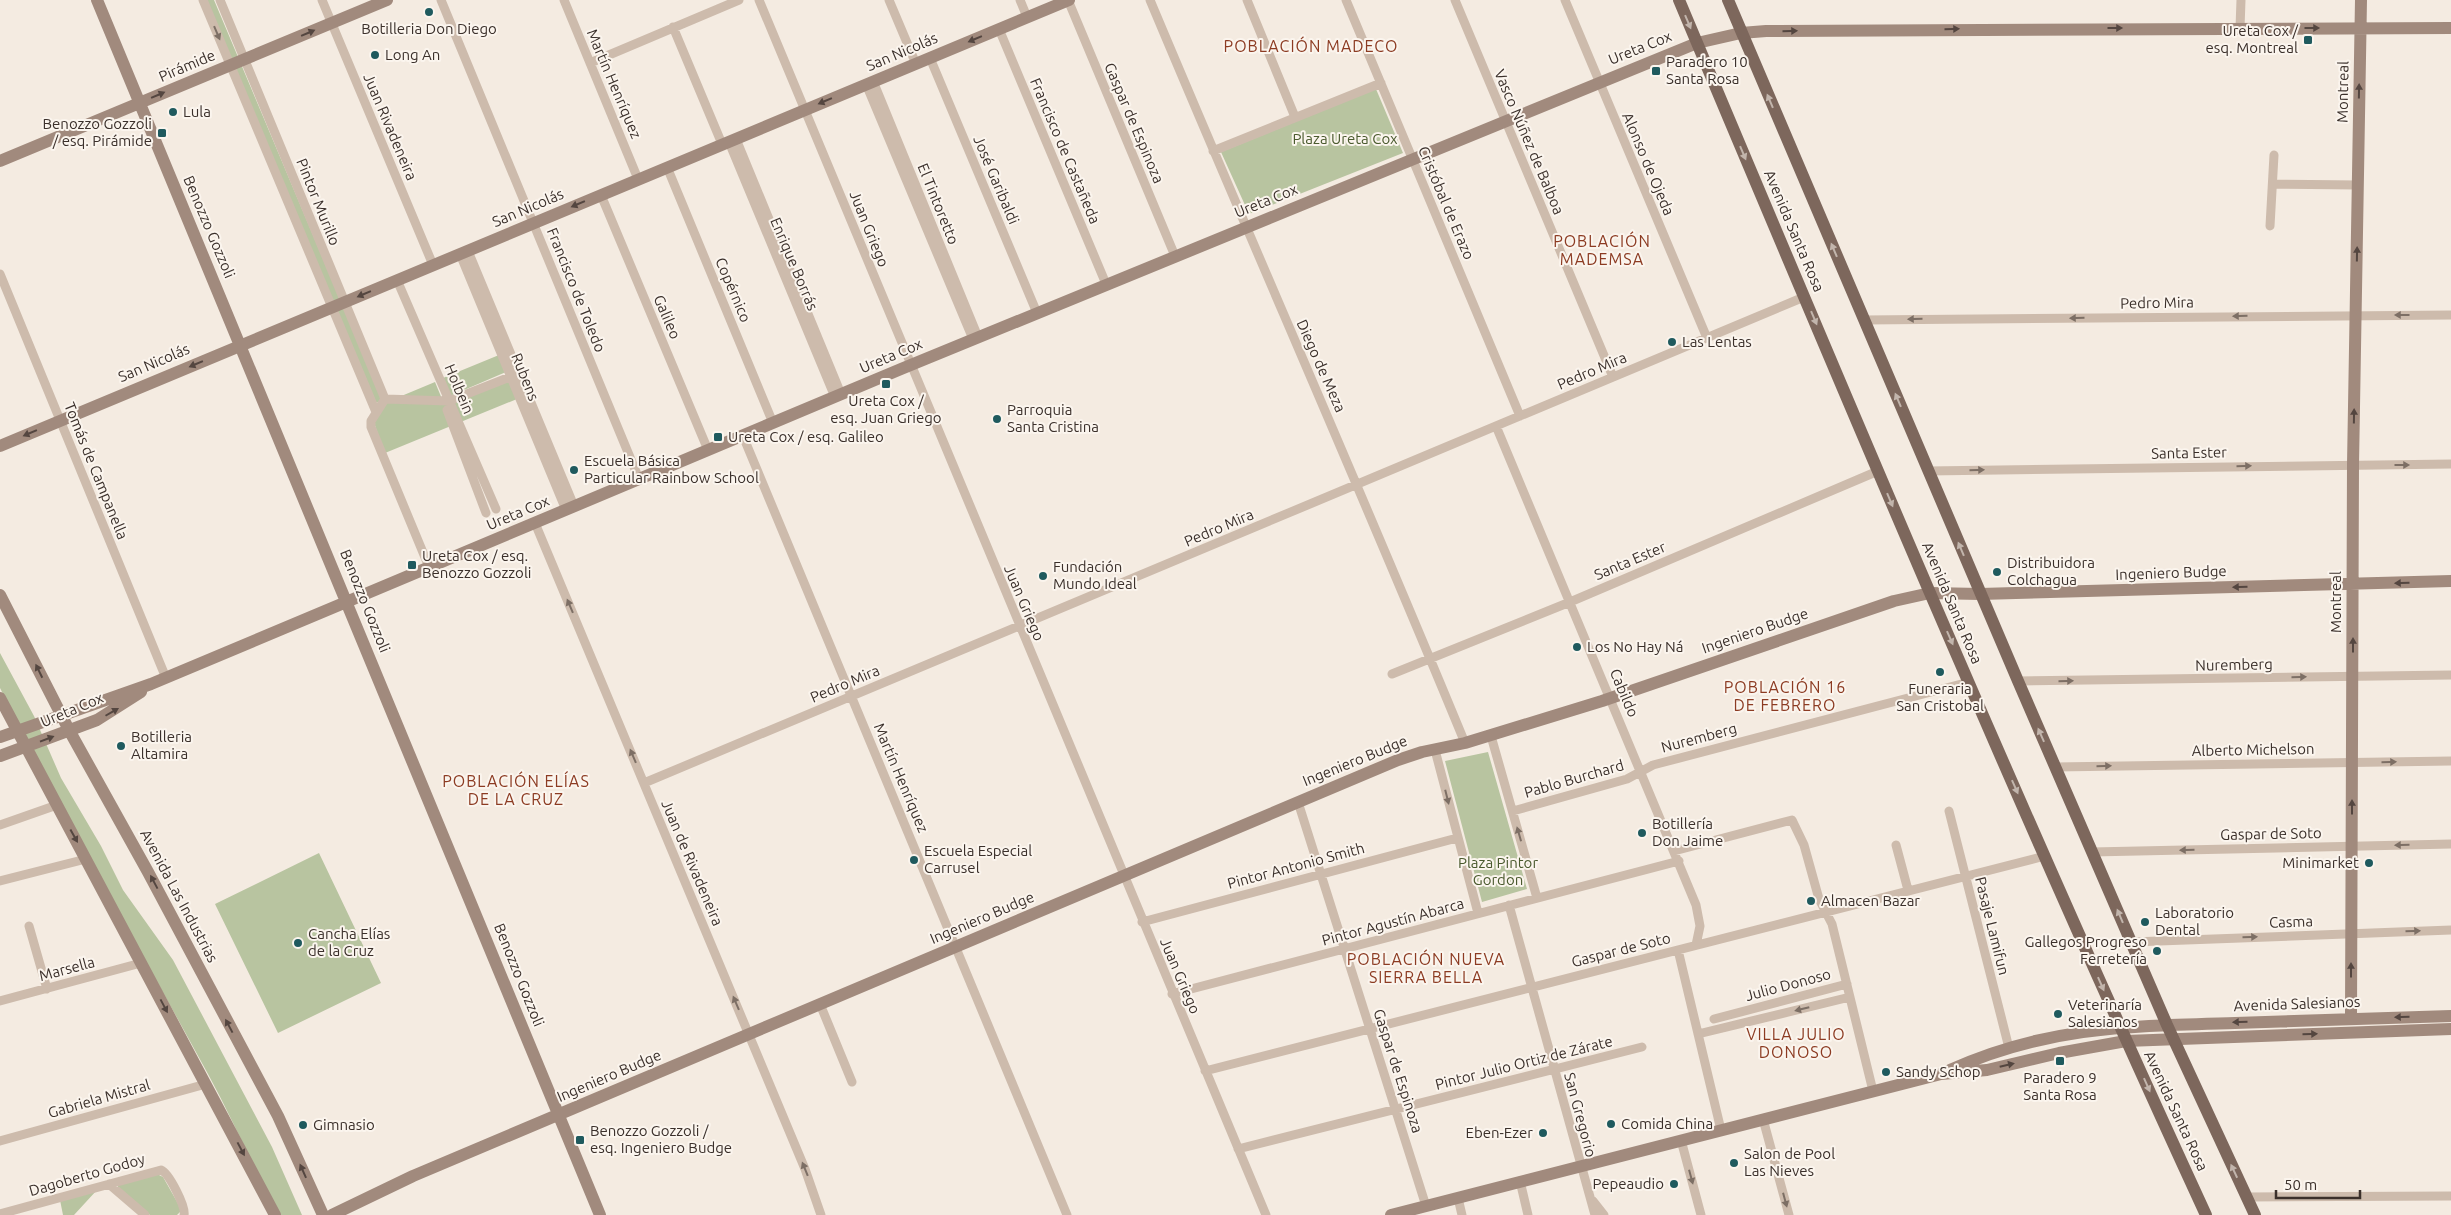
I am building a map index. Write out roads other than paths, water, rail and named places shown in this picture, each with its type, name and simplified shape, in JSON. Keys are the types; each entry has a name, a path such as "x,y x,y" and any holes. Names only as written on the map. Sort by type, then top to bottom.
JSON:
{"main road":[{"name":"Avenida Santa Rosa","path":"1679,0 1930,593 2126,1041 2206,1215"},
{"name":"Avenida Santa Rosa","path":"1728,0 2055,767 2167,1025 2255,1215"}],"street":[{"name":"Benozzo Gozzoli","path":"97,0 348,602 600,1215"},
{"name":"Pintor Murillo","path":"203,0 376,412 371,421 371,427 429,567"},
{"name":"Pintor Murillo","path":"220,0 385,400"},
{"name":"Juan Rivadeneira","path":"322,0 433,265"},
{"name":"Pirámide","path":"0,161 387,0"},
{"name":"Francisco de Toledo","path":"441,0 639,479"},
{"name":"Martín Henríquez","path":"564,0 638,179"},
{"path":"590,63 739,0"},
{"name":"Juan Griego","path":"759,0 1172,994 1266,1215"},
{"path":"890,0 916,64"},
{"path":"1020,0 1027,17"},
{"name":"San Nicolás","path":"0,446 1068,0"},
{"name":"Gaspar de Espinoza","path":"1068,0 1175,256"},
{"name":"Diego de Meza","path":"1150,0 1245,227 1358,484 1465,744"},
{"path":"1247,0 1295,118"},
{"name":"Cristóbal de Erazo","path":"1346,0 1520,416"},
{"name":"Vasco Núñez de Balboa","path":"1455,0 1613,377"},
{"name":"Alonso de Ojeda","path":"1566,0 1707,338"},
{"path":"2240,28 2241,0"},
{"name":"Montreal","path":"2351,1018 2353,465 2361,0"},
{"name":"Enrique Borrás","path":"673,27 729,142 838,396"},
{"name":"Ureta Cox","path":"0,737 166,678 910,365 1697,43 1741,33 1980,28 2451,28"},
{"name":"Francisco de Castañeda","path":"999,29 1106,284"},
{"name":"José Garibaldi","path":"930,58 1037,313"},
{"name":"El Tintoretto","path":"870,83 976,338"},
{"path":"1213,151 1381,83"},
{"path":"2270,226 2274,156"},
{"name":"Copérnico","path":"667,167 773,423"},
{"path":"2273,184 2358,185"},
{"name":"Galileo","path":"601,195 708,450"},
{"name":"Rubens","path":"464,252 510,377 570,508"},
{"name":"Rubens","path":"464,252 570,508"},
{"name":"Tomás de Campanella","path":"0,274 166,678"},
{"name":"Holbein","path":"397,280 447,401 496,509"},
{"name":"Pedro Mira","path":"644,783 1804,297"},
{"name":"Pedro Mira","path":"1864,320 2451,315"},
{"path":"376,412 385,400 447,401 510,377"},
{"name":"Holbein","path":"447,401 486,513"},
{"name":"Cabildo","path":"1496,426 1679,861 1698,912 1700,933 1696,945"},
{"name":"Martín Henríquez","path":"742,436 957,946 1067,1215"},
{"name":"Santa Ester","path":"1928,471 2451,464"},
{"name":"Santa Ester","path":"1392,674 1570,602 1878,471"},
{"name":"Juan de Rivadeneira","path":"535,523 749,1034 821,1215"},
{"name":"Ingeniero Budge","path":"332,1215 385,1189 1398,760 1465,744 1611,698 1879,606 1930,593 1980,594 2451,581"},
{"name":"Avenida Las Industrias","path":"0,595 69,730 140,857 278,1116 323,1215"},
{"name":"Nuremberg","path":"2018,681 2451,675"},
{"name":"Nuremberg","path":"1641,771 1659,763 1969,682"},
{"name":"Ureta Cox","path":"0,756 110,713 151,684"},
{"path":"0,698 275,1215"},
{"path":"1491,736 1537,898"},
{"path":"1435,750 1478,913"},
{"name":"Alberto Michelson","path":"2055,767 2451,761"},
{"name":"Pablo Burchard","path":"1513,811 1627,779 1641,771"},
{"name":"Gaspar de Espinoza","path":"1298,802 1426,1206"},
{"path":"0,825 57,805"},
{"name":"Pasaje Lamifun","path":"1948,811 2009,1048"},
{"path":"1674,851 1792,820 1804,845 1820,899 1827,911"},
{"name":"Pintor Antonio Smith","path":"1142,922 1457,838"},
{"name":"Gaspar de Soto","path":"2092,852 2451,844"},
{"path":"1896,845 1908,890"},
{"name":"Gaspar de Soto","path":"1205,1071 2045,856"},
{"path":"0,882 86,859"},
{"name":"Pintor Agustín Abarca","path":"1172,994 1679,861"},
{"name":"San Gregorio","path":"1509,905 1595,1215"},
{"name":"Julio Donoso","path":"1827,911 1873,1091"},
{"path":"29,926 47,989"},
{"name":"Casma","path":"2132,942 2451,930"},
{"path":"1678,950 1721,1130"},
{"name":"Marsella","path":"0,1001 141,963"},
{"name":"Julio Donoso","path":"1714,1019 1847,984"},
{"name":"Julio Donoso","path":"1698,1034 1850,997"},
{"path":"820,1004 852,1082"},
{"name":"Julio Donoso","path":"1737,1013 1740,1025"},
{"name":"Avenida Salesianos","path":"1941,1074 2009,1048 2068,1033 2120,1026 2451,1016"},
{"name":"Avenida Salesianos","path":"1941,1074 1988,1070 2060,1053 2126,1041 2451,1029"},
{"name":"Pintor Julio Ortiz de Zárate","path":"1238,1150 1642,1047"},
{"path":"1391,1215 1941,1074"},
{"name":"Gabriela Mistral","path":"0,1141 206,1084"},
{"path":"1764,1119 1789,1215"},
{"path":"1681,1140 1701,1215"},
{"name":"Dagoberto Godoy","path":"0,1214 163,1170 168,1175 184,1214"},
{"path":"1520,1181 1528,1215"},
{"path":"109,1184 145,1215"},
{"path":"2246,1197 2451,1196"},
{"path":"1590,1197 1604,1215"},
{"path":"1458,1198 1462,1215"}],"place":[{"name":"Botilleria Don Diego","path":"429,12"},
{"name":"Ureta Cox / esq. Montreal","path":"2308,40"},
{"name":"Long An","path":"375,55"},
{"name":"Paradero 10 Santa Rosa","path":"1656,71"},
{"name":"Lula","path":"173,112"},
{"name":"Benozzo Gozzoli / esq. Pirámide","path":"162,133"},
{"name":"Las Lentas","path":"1672,342"},
{"name":"Ureta Cox / esq. Juan Griego","path":"886,384"},
{"name":"Parroquia Santa Cristina","path":"997,419"},
{"name":"Ureta Cox / esq. Galileo","path":"718,437"},
{"name":"Escuela Básica Particular Rainbow School","path":"574,470"},
{"name":"Ureta Cox / esq. Benozzo Gozzoli","path":"412,565"},
{"name":"Distribuidora Colchagua","path":"1997,572"},
{"name":"Fundación Mundo Ideal","path":"1043,576"},
{"name":"Los No Hay Ná","path":"1577,647"},
{"name":"Funeraria San Cristobal","path":"1940,672"},
{"name":"Botilleria Altamira","path":"121,746"},
{"name":"Botillería Don Jaime","path":"1642,833"},
{"name":"Escuela Especial Carrusel","path":"914,860"},
{"name":"Minimarket","path":"2369,863"},
{"name":"Almacen Bazar","path":"1811,901"},
{"name":"Laboratorio Dental","path":"2145,922"},
{"name":"Cancha Elías de la Cruz","path":"298,943"},
{"name":"Gallegos Progreso Ferretería","path":"2157,951"},
{"name":"Veterinaría Salesianos","path":"2058,1014"},
{"name":"Paradero 9 Santa Rosa","path":"2060,1061"},
{"name":"Sandy Schop","path":"1886,1072"},
{"name":"Comida China","path":"1611,1124"},
{"name":"Gimnasio","path":"303,1125"},
{"name":"Eben-Ezer","path":"1543,1133"},
{"name":"Benozzo Gozzoli / esq. Ingeniero Budge","path":"580,1140"},
{"name":"Salon de Pool Las Nieves","path":"1734,1163"},
{"name":"Pepeaudio","path":"1674,1184"}],"district":[{"name":"POBLACIÓN MADECO","path":"1311,46"},
{"name":"POBLACIÓN MADEMSA","path":"1602,250"},
{"name":"POBLACIÓN 16 DE FEBRERO","path":"1785,696"},
{"name":"POBLACIÓN ELÍAS DE LA CRUZ","path":"516,790"},
{"name":"POBLACIÓN NUEVA SIERRA BELLA","path":"1426,968"},
{"name":"VILLA JULIO DONOSO","path":"1796,1043"}],"park label":[{"name":"Plaza Ureta Cox","path":"1345,139"},
{"name":"Plaza Pintor Gordon","path":"1498,872"}]}
